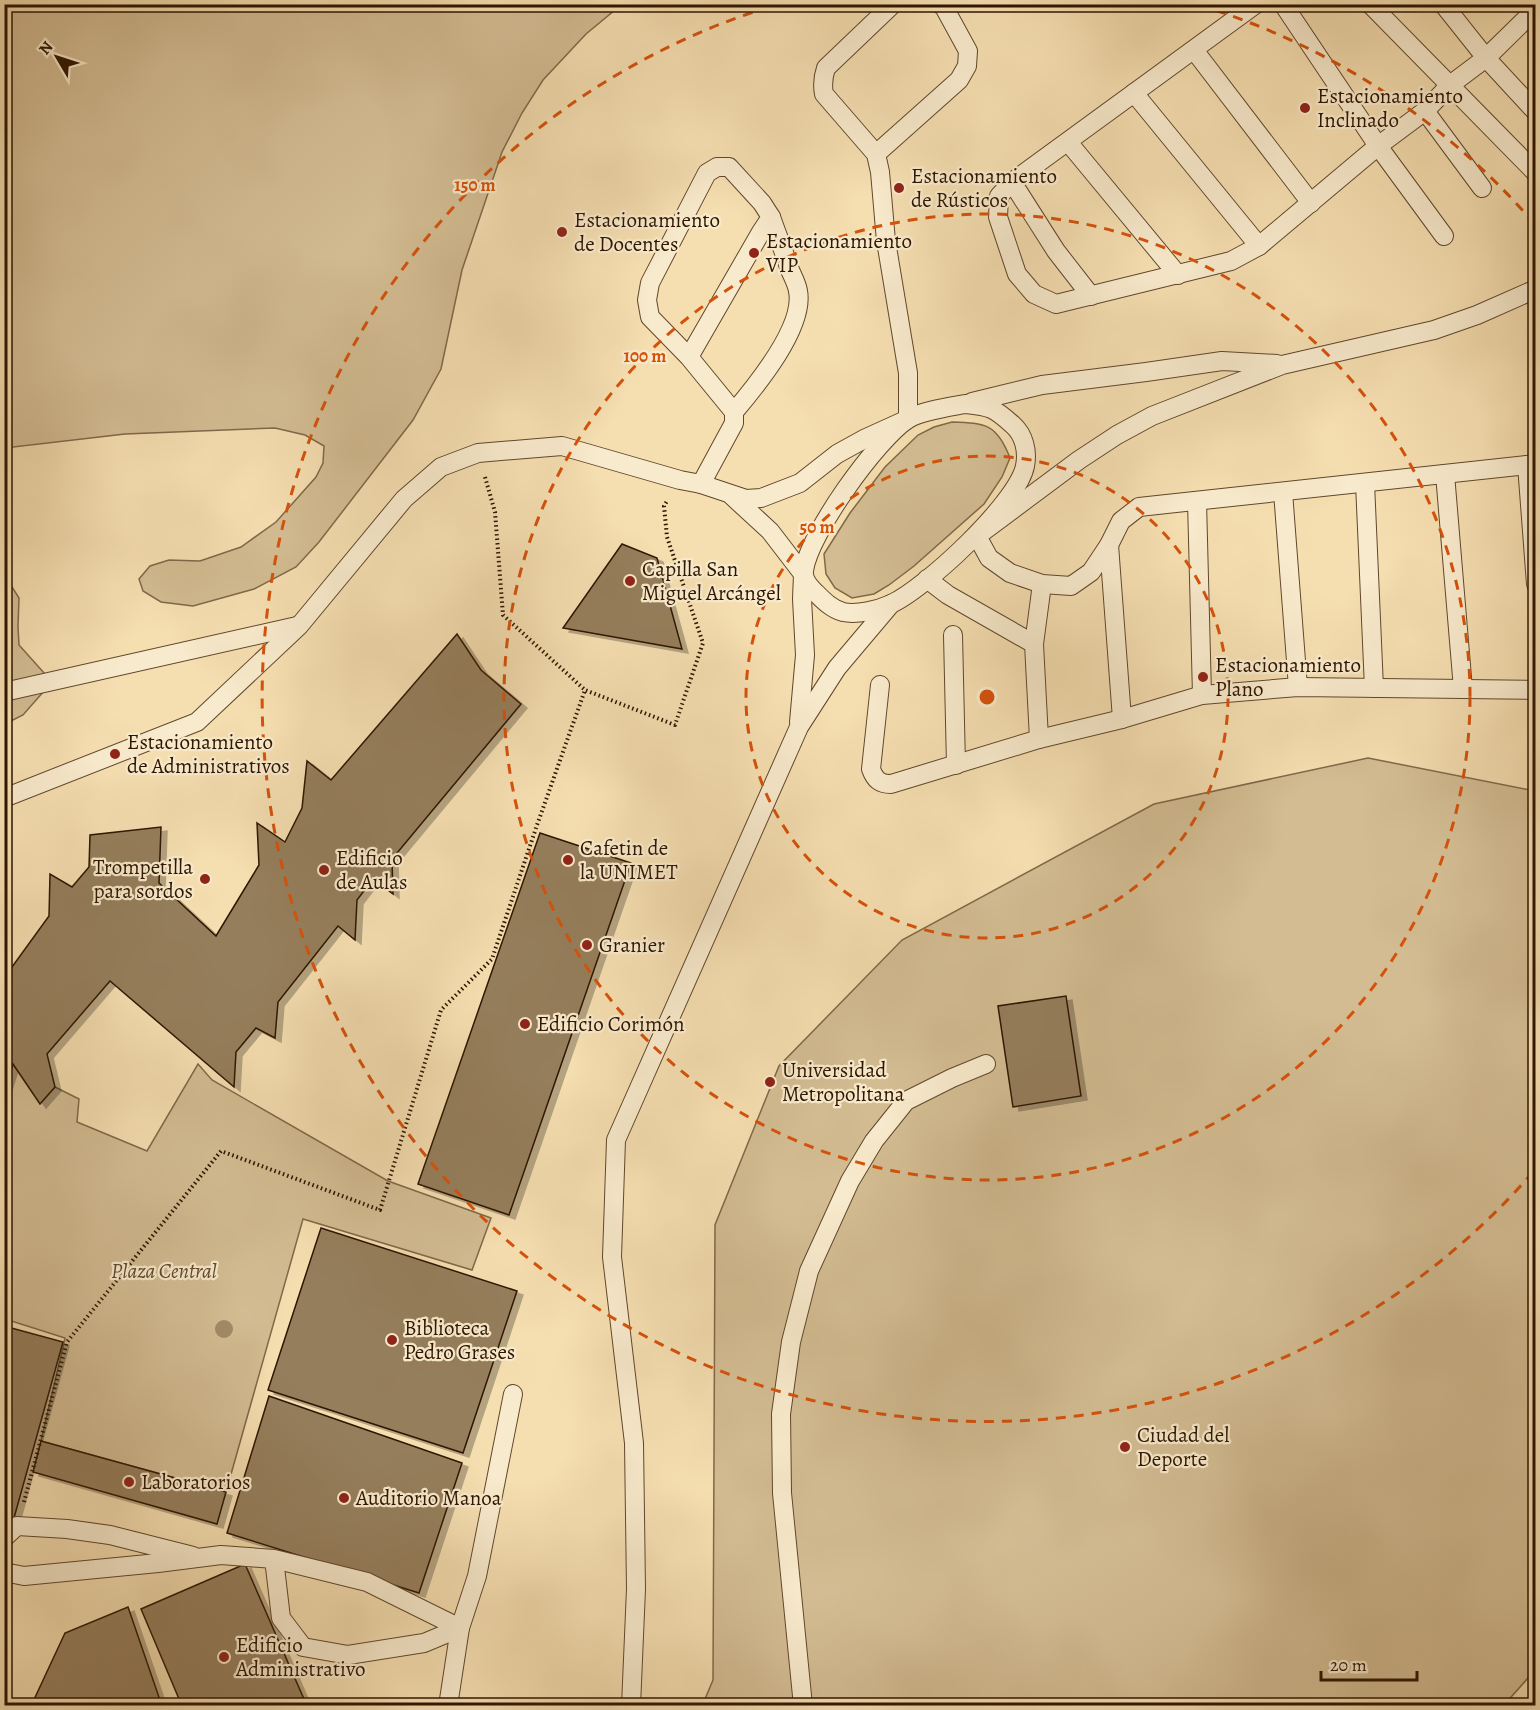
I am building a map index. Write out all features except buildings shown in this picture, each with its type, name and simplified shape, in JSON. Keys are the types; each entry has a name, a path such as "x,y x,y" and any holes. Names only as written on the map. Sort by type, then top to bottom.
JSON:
{"lane":[{"path":"799,727 805,655 802,599 804,574 809,554 824,523 874,451 909,419 908,373 886,241 880,172 876,154 824,94 823,77 826,68 893,4"},
{"path":"876,154 959,80 967,66 968,51 944,7 940,4"},
{"path":"1257,4 1012,182 999,196 998,216 1017,274 1034,294 1056,304 1231,261 1259,246 1425,111 1450,85 1486,58 1529,14"},
{"path":"1283,4 1378,147 1444,236"},
{"path":"1370,4 1536,173"},
{"path":"1443,4 1486,58 1536,112"},
{"path":"1194,50 1311,203"},
{"path":"1134,93 1259,246"},
{"path":"1425,111 1482,188"},
{"path":"1068,141 1178,275"},
{"path":"701,484 734,423 734,412 689,357 650,317 647,300 650,283 707,173 717,167 729,167 762,203 771,217 799,293 792,329 756,386 734,412"},
{"path":"1012,182 1056,251 1091,296"},
{"path":"689,357 771,217"},
{"path":"631,1706 636,1589 634,1443 612,1257 616,1140 799,727 837,668 891,604 927,579 977,536 1079,460 1117,435 1152,416 1282,364 1434,330 1477,315 1536,289"},
{"path":"4,798 197,722 299,626 404,499 441,467 478,453 562,446 701,484 746,499 761,498 800,483 837,454 866,438 940,408 1042,385 1222,361 1282,364"},
{"path":"965,404 988,406 1000,412 1018,429 1024,440 1026,454 1025,467 1015,489 977,536"},
{"path":"977,536 989,558 1010,573 1042,584 1071,586 1091,572 1121,521 1139,507 1531,464 1536,584"},
{"path":"1445,474 1463,689"},
{"path":"1365,483 1374,688"},
{"path":"1283,492 1298,687"},
{"path":"731,495 770,531 804,574 809,586 831,606 843,612 858,612 891,604"},
{"path":"1197,501 1202,695"},
{"path":"1109,544 1122,719"},
{"path":"927,579 948,595 1034,644"},
{"path":"1040,739 1034,644 1042,584"},
{"path":"4,692 299,626"},
{"path":"953,634 956,765"},
{"path":"880,685 871,769 874,778 882,784 891,784 1040,739 1122,719 1202,695 1298,687 1536,690"},
{"path":"803,1706 782,1493 781,1414 791,1342 808,1270 850,1181 874,1140 906,1101 986,1064"},
{"path":"447,1706 460,1628 477,1576 513,1394"},
{"path":"11,1532 67,1529 110,1535 199,1558"},
{"path":"4,1572 24,1576 221,1555 274,1559 367,1582 460,1628"},
{"path":"274,1559 280,1618 303,1647 348,1655 424,1643 460,1628"}],"path":[{"path":"478,453 495,512 502,615 585,690 675,725 703,643 668,537 664,506 680,480"},
{"path":"11,1532 67,1342 221,1151 380,1210 441,1010 492,959 585,690"}],"green space":[{"path":"5,4 621,5 586,34 543,80 522,113 502,152 462,270 441,369 413,420 319,542 296,567 254,589 193,606 161,602 143,591 139,579 150,566 169,560 200,561 241,547 276,522 316,477 323,463 324,446 305,435 275,428 125,434 5,448"},
{"path":"952,422 974,423 989,428 1000,438 1010,458 1002,477 984,504 914,566 874,594 852,598 835,588 826,574 824,554 850,513 885,467 918,435"},
{"path":"5,579 19,598 19,645 45,674 45,690 23,715 5,724"},
{"name":"Ciudad del Deporte","path":"1368,758 1535,791 1536,1669 1504,1705 702,1706 713,1680 715,1225 779,1066 902,940 1154,804"},
{"name":"Plaza Central","path":"13,1064 40,1103 55,1087 79,1099 77,1122 147,1151 198,1064 212,1080 388,1181 491,1218 472,1270 303,1219 226,1492 41,1441 65,1338 5,1319 4,1092"}],"place":[{"name":"Estacionamiento Inclinado","path":"1305,108"},
{"name":"Estacionamiento de Rústicos","path":"899,188"},
{"name":"Estacionamiento de Docentes","path":"562,232"},
{"name":"Estacionamiento VIP","path":"754,253"},
{"name":"Capilla San Miguel Arcángel","path":"630,581"},
{"name":"Estacionamiento Plano","path":"1203,677"},
{"name":"Estacionamiento de Administrativos","path":"115,754"},
{"name":"Cafetin de la UNIMET","path":"568,860"},
{"name":"Edificio de Aulas","path":"324,870"},
{"name":"Trompetilla para sordos","path":"205,879"},
{"name":"Granier","path":"587,945"},
{"name":"Edificio Corimón","path":"525,1024"},
{"name":"Universidad Metropolitana","path":"770,1082"},
{"name":"Biblioteca Pedro Grases","path":"392,1340"},
{"name":"Ciudad del Deporte","path":"1125,1447"},
{"name":"Laboratorios","path":"129,1482"},
{"name":"Auditorio Manoa","path":"344,1498"},
{"name":"Edificio Administrativo","path":"224,1657"}]}
